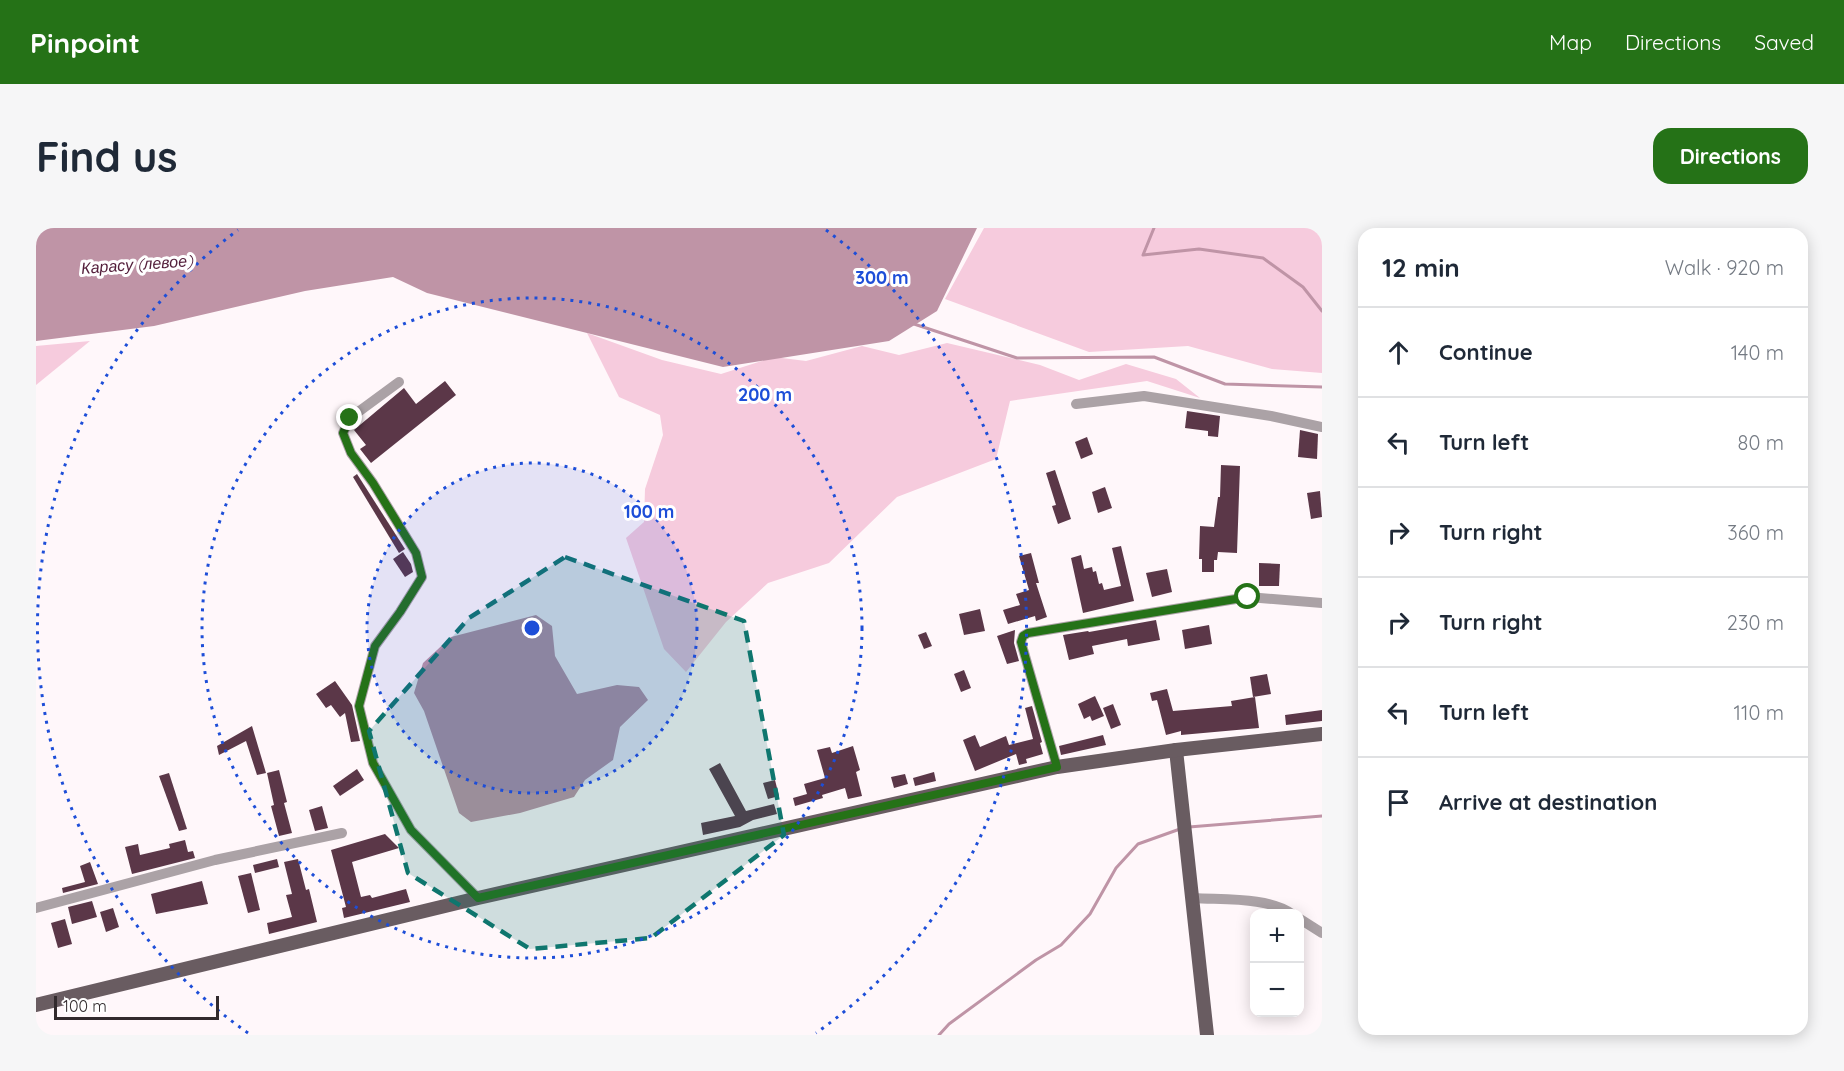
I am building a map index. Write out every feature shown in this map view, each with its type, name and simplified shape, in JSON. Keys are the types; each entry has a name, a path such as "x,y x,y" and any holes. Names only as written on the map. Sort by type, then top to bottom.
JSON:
{"main road":[{"path":"36,1005 478,898 1057,767 1176,750 1322,734"},
{"path":"1176,750 1194,898 1207,1035"}],"street":[{"path":"399,382 350,418 343,433 351,453 373,483 416,553 422,577 375,646 359,706 373,763 411,830 478,898"},
{"path":"1076,404 1144,396 1271,416 1322,427"},
{"path":"1057,767 1021,642 1023,636 1028,633 1248,597 1322,603"},
{"path":"36,908 215,860 342,833"},
{"path":"1194,898 1262,903 1285,909"},
{"path":"1304,922 1322,933"}],"highlighted area":[{"path":"565,557 744,621 784,835 651,938 530,949 408,873 369,731 469,618"}],"shaded area":[{"path":"984,228 1322,228 1322,373 1272,369 1188,346 1089,352 945,299"},
{"path":"587,333 662,360 721,374 774,357 806,361 862,346 899,355 947,343 1040,365 1079,380 1126,364 1176,379 1200,398 1147,381 1010,401 996,459 897,497 829,563 768,583 726,622 686,672 664,649 626,538 644,522 645,489 663,435 660,415 619,397"},
{"path":"90,341 36,385 36,346"}],"water":[{"name":"Карасу (левое)","path":"36,228 977,228 937,311 889,341 723,367 427,293 393,277 305,291 154,326 36,341"},
{"path":"536,615 552,626 555,656 577,694 617,685 639,687 648,700 620,727 613,760 585,780 574,797 520,813 471,822 459,813 424,711 414,693 423,663 451,637"}],"building":[{"path":"445,381 456,395 371,463 360,449 366,445 354,430 404,388 416,404"},
{"path":"1187,411 1220,416 1218,437 1208,436 1208,431 1185,428"},
{"path":"1300,430 1318,434 1317,459 1298,457"},
{"path":"1087,437 1093,454 1081,459 1075,442"},
{"path":"1221,465 1240,466 1237,553 1218,552 1217,560 1214,560 1214,572 1202,572 1202,559 1199,559 1200,526 1214,527 1218,497 1220,497"},
{"path":"1055,470 1071,519 1058,524 1052,506 1056,505 1046,473"},
{"path":"357,474 405,549 399,553 353,477"},
{"path":"1105,487 1112,508 1098,513 1092,492"},
{"path":"1320,491 1322,517 1311,519 1307,493"},
{"path":"1121,546 1134,601 1083,613 1071,558 1081,555 1084,569 1092,567 1093,572 1096,571 1099,584 1102,583 1104,590 1121,586 1112,548"},
{"path":"403,552 413,572 405,577 393,559"},
{"path":"1031,553 1039,583 1036,583 1047,617 1036,621 1035,616 1008,624 1003,610 1020,605 1016,594 1029,590 1019,556"},
{"path":"1259,563 1280,564 1279,586 1259,586"},
{"path":"1167,569 1172,592 1152,597 1146,573"},
{"path":"980,609 985,631 964,635 959,614"},
{"path":"1156,620 1160,640 1128,646 1127,639 1092,646 1094,654 1069,660 1063,635"},
{"path":"1209,625 1212,644 1185,649 1182,630"},
{"path":"1015,630 1014,643 1019,661 1007,664 997,636"},
{"path":"926,632 932,646 924,649 918,635"},
{"path":"964,670 971,688 961,692 954,674"},
{"path":"1267,674 1271,694 1253,697 1250,677"},
{"path":"335,681 352,705 360,741 351,742 345,713 340,717 331,705 326,708 316,694"},
{"path":"1167,689 1173,711 1232,706 1231,701 1255,697 1259,728 1181,735 1181,731 1166,735 1157,700 1152,701 1150,693"},
{"path":"1095,696 1104,716 1092,721 1090,716 1084,719 1078,704"},
{"path":"1113,704 1121,725 1111,729 1103,708"},
{"path":"1032,706 1043,754 1026,759 1027,763 1019,765 1016,754 975,771 963,740 975,735 980,747 1006,736 1009,745 1033,739 1025,708"},
{"path":"1322,710 1322,721 1286,725 1285,715"},
{"path":"252,726 266,773 257,775 246,741 219,755 217,746"},
{"path":"1103,735 1106,745 1061,755 1059,746"},
{"path":"853,746 860,770 856,772 862,796 848,799 845,788 822,795 823,798 795,806 793,798 807,794 804,784 825,778 817,750 830,747 832,753"},
{"path":"720,763 746,811 774,804 777,814 753,820 740,827 703,835 701,823 735,816 709,769"},
{"path":"357,769 364,780 340,796 333,786"},
{"path":"279,770 292,833 279,836 271,806 274,805 267,773"},
{"path":"934,772 936,781 915,786 913,778"},
{"path":"169,773 187,829 179,831 159,776"},
{"path":"905,774 908,784 894,788 891,777"},
{"path":"775,780 779,796 768,799 763,783"},
{"path":"322,806 328,828 315,831 309,810"},
{"path":"385,834 399,848 352,862 361,897 370,895 372,898 406,889 410,902 344,918 342,908 346,907 331,850"},
{"path":"185,840 188,852 193,851 195,858 132,874 125,847 138,844 140,855 170,848 169,844"},
{"path":"277,859 279,867 255,873 253,865"},
{"path":"298,859 306,890 309,889 317,922 269,934 267,923 292,917 286,895 292,894 284,862"},
{"path":"90,862 98,884 63,893 62,888 85,882 80,866"},
{"path":"251,873 260,910 248,913 238,876"},
{"path":"202,881 208,904 156,914 151,894"},
{"path":"92,901 97,917 72,924 68,907"},
{"path":"113,908 119,927 106,932 100,912"},
{"path":"65,919 72,944 58,948 51,923"}],"waterway":[{"path":"1154,228 1143,255 1199,249 1263,258 1303,287 1322,311"},
{"path":"914,324 1017,358 1154,357 1225,384 1322,387"},
{"path":"1189,827 1322,816"},
{"path":"939,1035 949,1024 1036,960 1061,945 1090,914 1116,868 1138,844 1180,829"}],"route":[{"path":"350,418 343,433 351,453 373,483 416,553 422,577 375,646 359,706 373,763 411,830 478,898 1057,767 1021,642 1023,636 1028,633 1248,597"}]}
